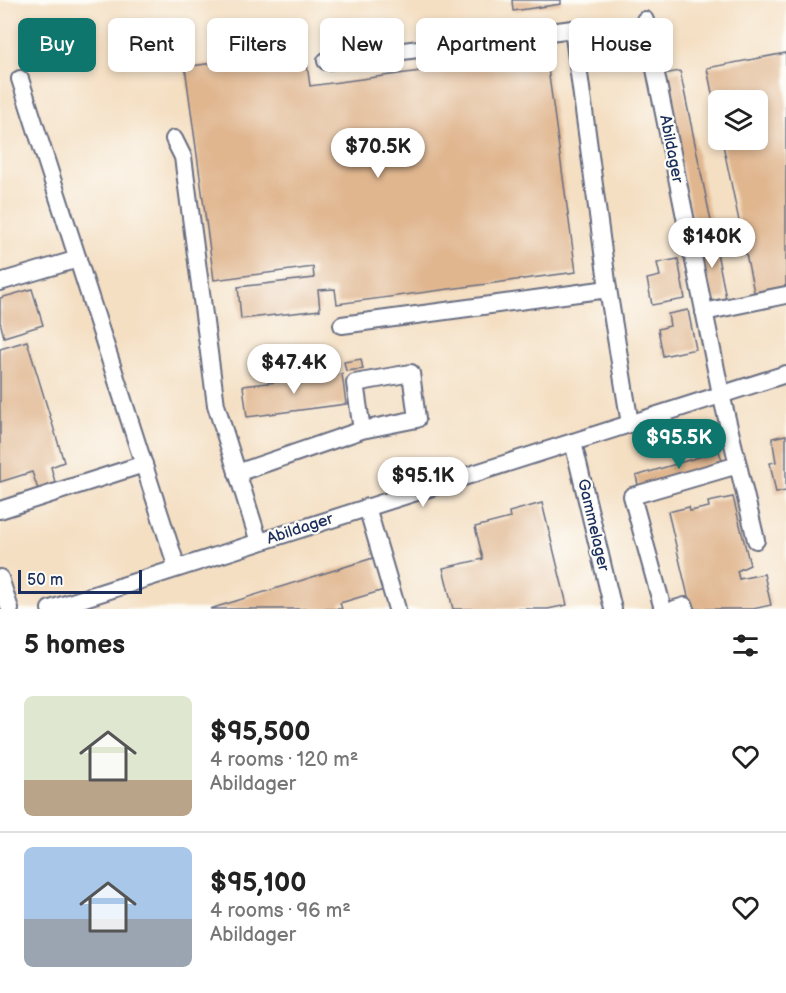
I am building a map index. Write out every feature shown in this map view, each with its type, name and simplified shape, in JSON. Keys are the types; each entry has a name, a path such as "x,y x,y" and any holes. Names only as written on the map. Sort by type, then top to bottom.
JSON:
{"street":[{"path":"404,51 573,29 608,289 630,424"},
{"name":"Abildager","path":"655,72 721,394"},
{"path":"20,79 177,568"},
{"path":"174,139 183,157 216,405 259,542"},
{"path":"0,282 78,259"},
{"path":"342,325 608,289"},
{"path":"704,312 786,295"},
{"path":"237,473 362,430 417,419 411,373 355,383 362,430"},
{"name":"Abildager","path":"50,609 80,604 177,568 786,374"},
{"path":"721,394 756,540"},
{"name":"Gammelager","path":"573,442 613,609"},
{"path":"0,510 144,464"},
{"path":"663,609 632,496 738,465"},
{"path":"367,507 397,609"},
{"path":"0,578 9,609"}],"building":[{"path":"512,0 561,0 561,4 513,11"},
{"path":"786,53 786,286 754,292 724,150 768,150 768,90 711,90 707,68"},
{"path":"207,64 207,72 308,72 310,86 416,72 548,72 576,272 337,304 335,289 318,290 320,310 241,319 238,287 314,278 313,267 214,280 186,72 195,72 195,66"},
{"path":"680,71 712,226 695,229 663,74"},
{"path":"714,237 726,298 710,301 698,240"},
{"path":"678,259 685,299 652,305 647,279 660,276 657,263"},
{"path":"32,289 43,325 4,337 0,322 0,298"},
{"path":"688,310 696,349 663,356 658,329 670,326 668,314"},
{"path":"27,341 64,462 51,467 56,486 39,492 32,472 0,482 0,349"},
{"path":"361,359 363,369 346,371 344,362"},
{"path":"342,374 346,404 247,417 243,386"},
{"path":"786,435 786,491 776,493 770,463 776,462 772,438"},
{"path":"719,451 723,464 639,489 636,476"},
{"path":"733,497 750,565 737,571 739,579 764,574 771,605 753,609 691,609 668,512 689,507 690,511 709,507 708,502"},
{"path":"542,503 567,605 548,609 453,609 443,568 483,559 475,527 510,518 509,512"},
{"path":"373,558 384,590 340,603 342,609 210,609"}]}
